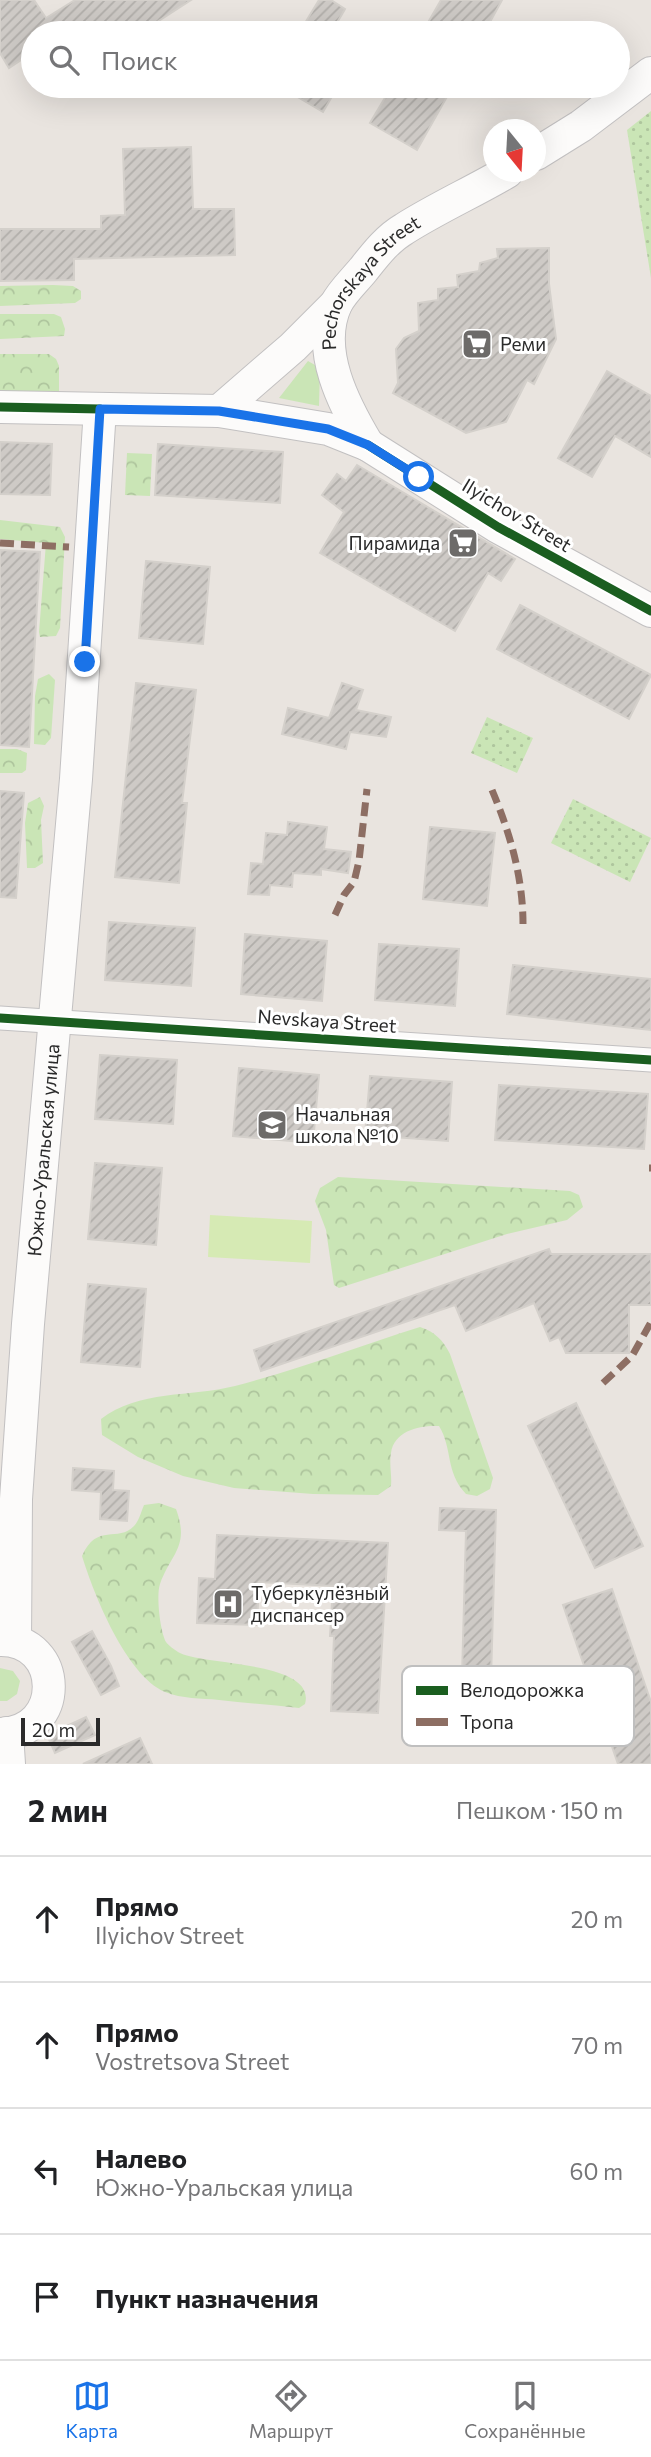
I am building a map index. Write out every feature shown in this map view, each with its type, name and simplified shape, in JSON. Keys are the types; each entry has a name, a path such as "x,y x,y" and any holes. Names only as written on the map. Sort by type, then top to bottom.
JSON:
{"main road":[{"path":"630,89 651,73"},
{"path":"546,148 618,98"},
{"name":"Pechorskaya Street","path":"368,445 340,390 331,356 329,326 337,303 382,246 402,230 489,182"},
{"path":"219,411 293,347 337,303"},
{"name":"Ilyichov Street","path":"0,407 219,411 328,429 368,445 508,533 651,611"},
{"name":"Южно-Уральская улица","path":"7,1641 28,1324 79,740 100,409"},
{"path":"5,1744 18,1731 36,1720 47,1702 49,1691 45,1668 39,1658 23,1645 7,1641"}],"street":[{"name":"Nevskaya Street","path":"0,1017 651,1060"}],"green space":[{"path":"651,111 651,278 627,130"},
{"path":"0,286 73,286 81,291 81,299 75,303 0,306"},
{"path":"0,314 54,314 61,317 64,336 0,339"},
{"path":"0,354 49,354 56,359 59,366 59,392 55,397 0,399"},
{"path":"308,361 320,368 319,406 279,398"},
{"path":"127,453 152,454 150,496 125,495"},
{"path":"0,520 60,527 65,537 60,628 56,636 40,637 39,632 46,543 0,539"},
{"path":"49,674 55,680 51,738 45,745 34,744 38,679"},
{"path":"487,717 533,738 517,773 471,753"},
{"path":"0,749 17,749 27,753 26,770 22,773 0,773"},
{"path":"40,797 44,806 41,820 43,863 35,868 27,868 25,823 28,803"},
{"path":"573,799 651,838 630,882 551,843"},
{"path":"338,1177 570,1191 579,1195 583,1207 567,1220 507,1234 339,1288 334,1285 326,1230 315,1201 320,1188"},
{"path":"210,1215 312,1221 310,1263 208,1257"},
{"path":"420,1327 438,1337 450,1354 493,1478 490,1489 477,1496 466,1494 459,1486 439,1426 417,1428 397,1439 391,1453 391,1486 378,1495 313,1494 234,1488 183,1476 138,1457 102,1435 101,1419 131,1403 258,1380"},
{"path":"159,1503 176,1509 181,1532 177,1549 159,1589 160,1622 166,1642 178,1652 191,1656 255,1667 293,1679 304,1690 305,1704 299,1708 178,1696 151,1683 137,1669 103,1612 82,1556 94,1539 128,1531 139,1519 144,1505"},
{"path":"0,1668 13,1671 20,1681 17,1694 7,1701 0,1701"}],"building":[{"path":"0,0 34,0 46,18 75,0 191,0 159,21 21,21 21,60 9,68 0,53"},
{"path":"319,0 331,0 345,9 338,21 306,21"},
{"path":"441,0 502,0 491,21 429,21"},
{"path":"299,98 331,98 323,112"},
{"path":"385,98 446,98 417,150 370,123"},
{"path":"191,147 193,209 234,209 235,255 74,259 74,280 0,281 0,229 101,229 101,216 125,215 123,149"},
{"name":"Реми","path":"549,248 549,284 556,339 534,384 527,380 506,422 466,433 393,393 398,383 396,349 404,338 419,331 418,303 438,300 438,289 458,287 457,275 479,271 480,263 498,258 497,249"},
{"path":"607,371 651,396 651,457 615,436 592,477 558,458"},
{"path":"0,442 52,444 50,495 0,494"},
{"path":"158,444 283,452 280,503 155,495"},
{"path":"357,465 515,559 501,581 488,573 455,631 320,553 344,512 322,495 337,474 346,481"},
{"path":"0,550 40,552 29,747 0,745"},
{"path":"146,561 210,567 203,644 139,638"},
{"path":"520,605 651,675 629,719 497,649"},
{"path":"136,683 196,690 182,803 187,803 179,883 115,877"},
{"path":"342,683 363,690 356,710 391,717 386,737 350,732 346,749 282,734 288,708 329,718"},
{"path":"0,791 24,793 16,898 0,897"},
{"path":"288,822 327,827 324,849 351,852 348,873 321,869 321,875 293,873 292,887 270,885 269,895 248,894 251,863 263,864 266,833 287,835"},
{"path":"430,827 495,833 487,906 423,899"},
{"path":"109,922 195,928 191,986 105,980"},
{"path":"245,934 327,941 322,1001 241,994"},
{"path":"379,944 459,949 455,1006 375,1000"},
{"path":"513,965 651,979 651,1030 507,1014"},
{"path":"100,1055 177,1060 173,1124 95,1119"},
{"path":"239,1068 319,1075 313,1143 233,1136"},
{"path":"370,1076 452,1082 448,1141 365,1135"},
{"path":"499,1085 648,1094 644,1149 495,1140"},
{"path":"95,1163 162,1168 156,1245 88,1239"},
{"path":"549,1249 551,1254 651,1254 651,1305 629,1305 629,1353 566,1353 559,1337 550,1341 534,1303 466,1331 455,1305 261,1371 254,1350"},
{"path":"88,1284 146,1289 140,1367 81,1362"},
{"path":"576,1403 643,1546 595,1568 528,1426"},
{"path":"73,1468 114,1471 113,1490 129,1491 127,1521 100,1519 101,1492 72,1490"},
{"path":"440,1508 496,1510 491,1666 462,1666 466,1531 439,1530"},
{"name":"Туберкулёзный диспансер","path":"217,1535 388,1543 378,1713 331,1711 334,1636 330,1636 333,1586 259,1582 257,1625 197,1623 199,1578 215,1579"},
{"path":"612,1589 651,1702 651,1764 618,1764 612,1746 634,1746 634,1666 584,1666 563,1605"},
{"path":"92,1631 119,1686 101,1695 72,1642"},
{"path":"86,1717 95,1735 55,1753 47,1735"},
{"path":"140,1738 152,1764 83,1764"}],"marked path":[{"path":"0,543 69,547"},
{"path":"335,915 344,895 354,882 367,789"},
{"path":"492,790 514,856 521,889 523,924"},
{"path":"603,1383 632,1356 651,1322"}],"cycle path":[{"path":"0,407 100,409"},
{"path":"368,445 498,527 651,611"},
{"path":"0,1018 651,1060"}],"place":[{"name":"Реми","path":"477,344"},
{"name":"Пирамида","path":"463,543"},
{"name":"Начальная школа №10","path":"272,1125"},
{"name":"Туберкулёзный диспансер","path":"228,1604"}],"route":[{"path":"85,662 100,409 219,411 328,429 368,445 419,477"}]}
